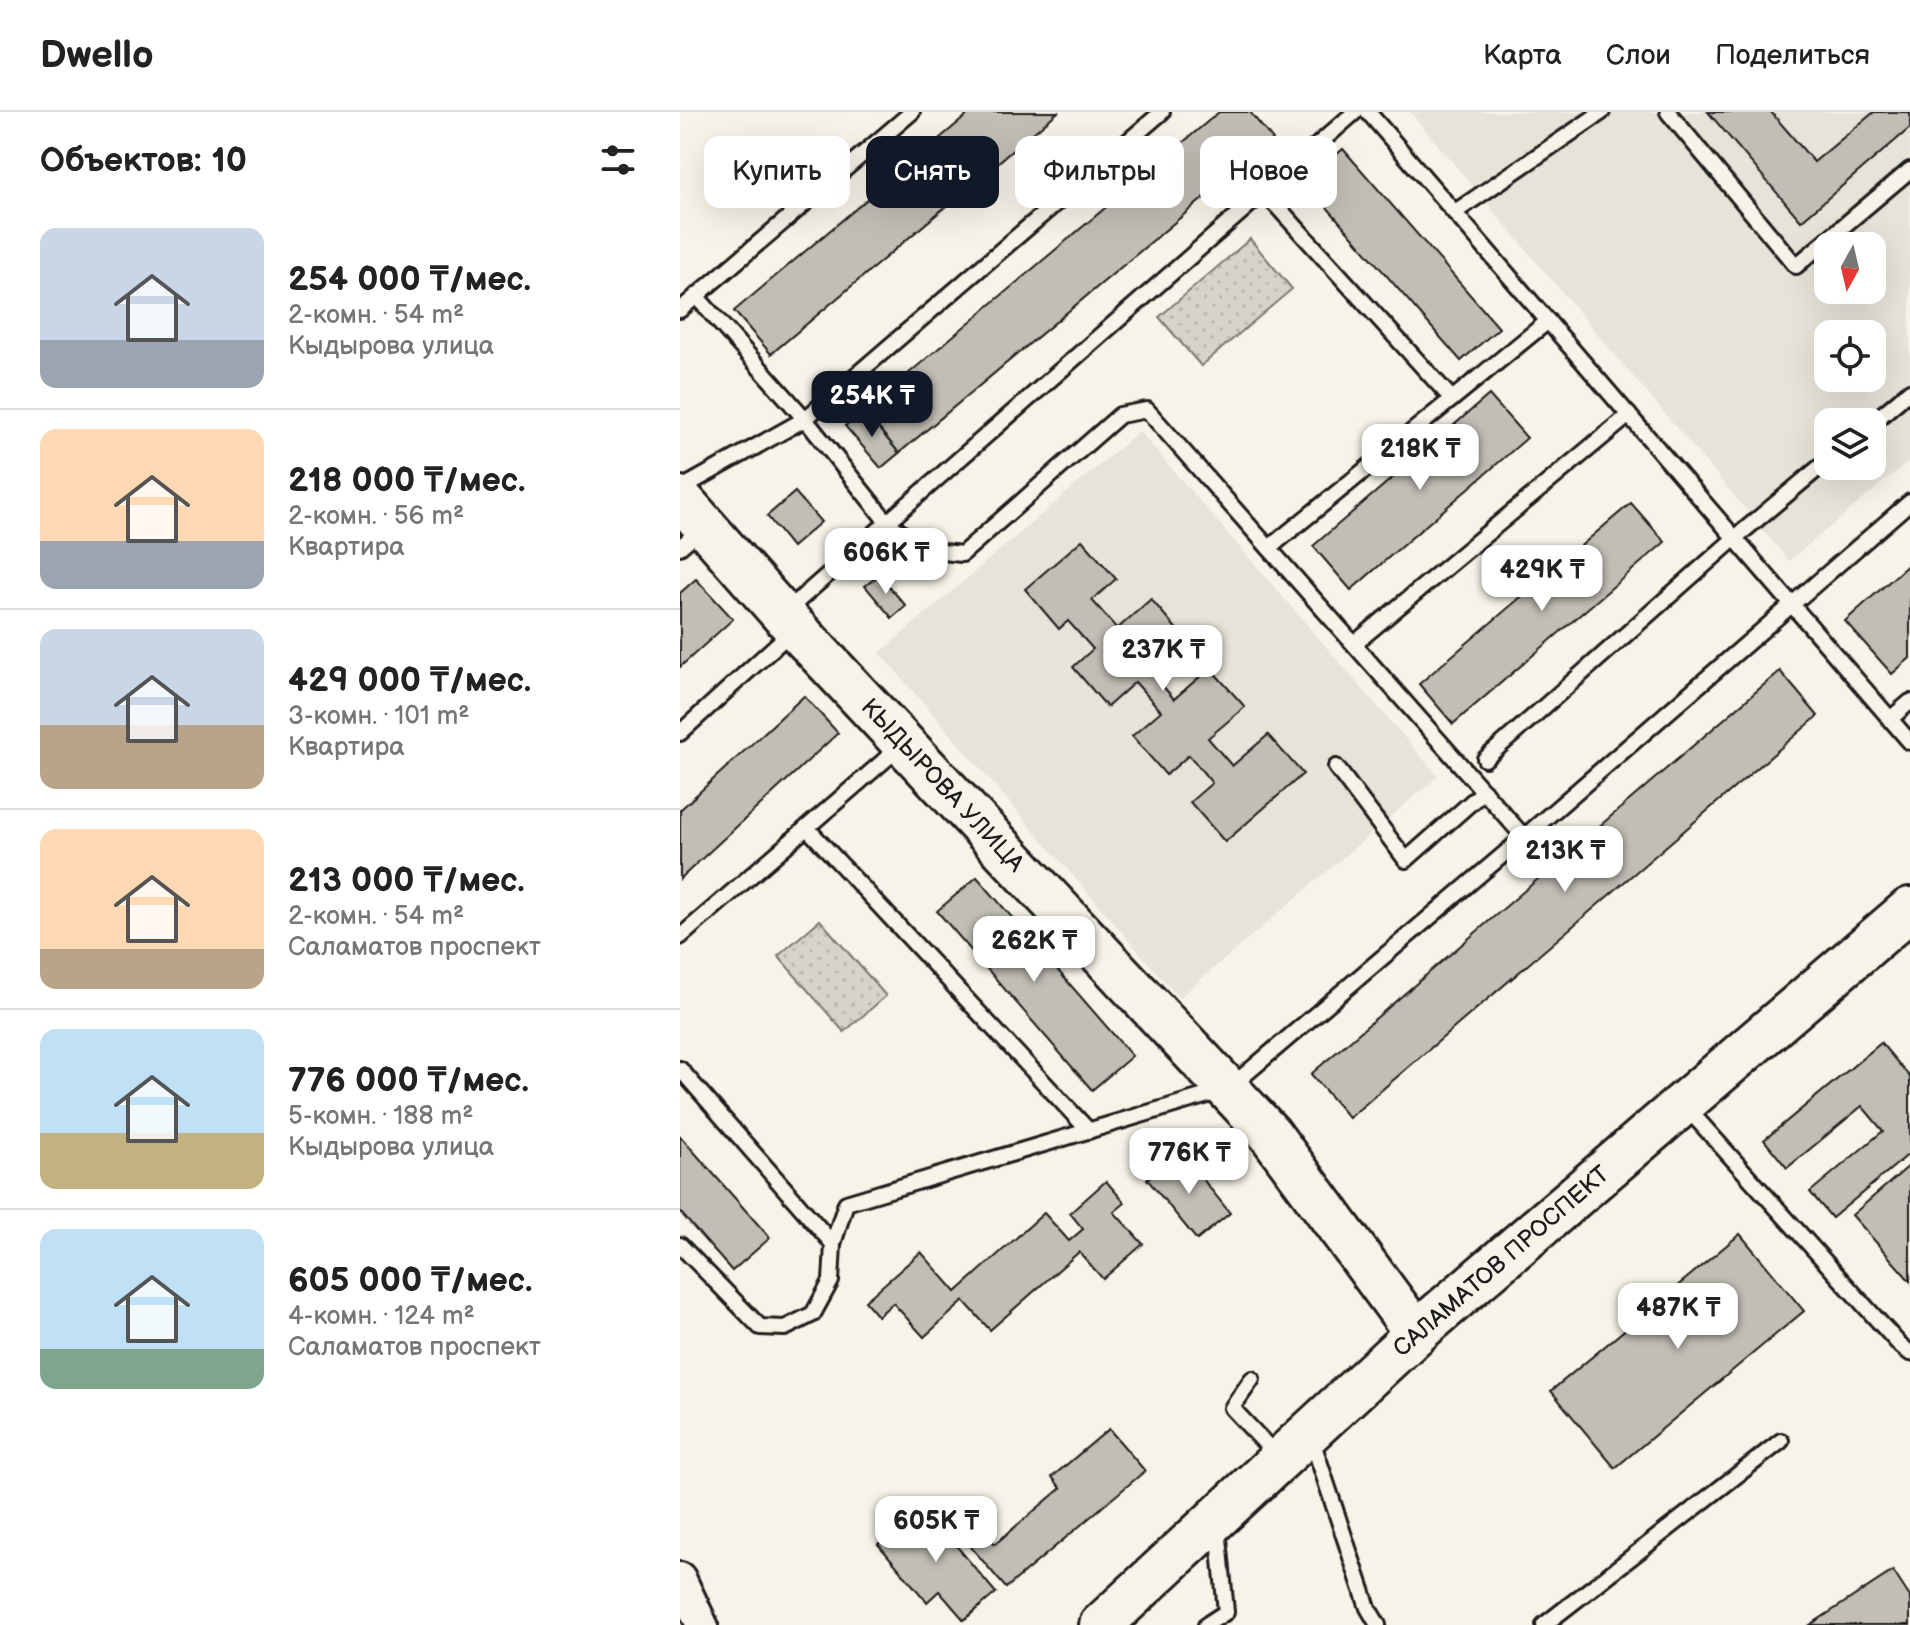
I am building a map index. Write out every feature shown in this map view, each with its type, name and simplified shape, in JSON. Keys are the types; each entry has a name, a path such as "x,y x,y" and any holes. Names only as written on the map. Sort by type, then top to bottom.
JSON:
{"street":[{"name":"КЫДЫРОВА УЛИЦА","path":"688,524 788,621 1270,1134 1416,1333"},
{"name":"САЛАМАТОВ ПРОСПЕКТ","path":"1101,1625 1416,1333 1910,909"},
{"path":"680,1578 702,1625"}],"lane":[{"path":"680,310 912,112"},
{"path":"680,489 805,419 1162,112"},
{"path":"1328,136 1355,112"},
{"path":"1368,112 1910,742"},
{"path":"1455,212 1602,112"},
{"path":"1668,112 1796,266 1910,170"},
{"path":"680,733 887,522 1246,208"},
{"path":"1279,208 1452,399"},
{"path":"696,296 805,419 887,522 924,550 962,554 1120,415 1147,410 1524,837"},
{"path":"1269,548 1548,321"},
{"path":"1886,411 1910,391"},
{"path":"1354,644 1629,415"},
{"path":"1485,759 1814,472"},
{"path":"680,1245 760,1327 785,1328 813,1314 831,1281 833,1244 846,1203 1228,1089 1910,502"},
{"path":"1890,719 1910,702"},
{"path":"680,937 904,744"},
{"path":"1336,767 1406,860 1484,791"},
{"path":"807,828 1089,1131"},
{"path":"680,1069 833,1244"},
{"path":"1683,1103 1910,1353"},
{"path":"1252,1379 1232,1408 1295,1445 1378,1625"},
{"path":"1544,1625 1781,1441"},
{"path":"1206,1625 1226,1612 1217,1518"}],"shaded area":[{"path":"1410,112 1910,112 1910,460 1789,561"},
{"path":"1250,239 1292,289 1201,366 1159,317"},
{"path":"1139,431 1438,776 1179,998 880,653"},
{"path":"820,920 886,996 844,1032 778,956"}],"building":[{"path":"971,112 1058,112 1030,136 1015,136 1015,148 999,162 999,136 942,136"},
{"path":"1219,112 1250,112 1270,136 1200,136 1200,201 899,453 864,411 1105,208 1184,208 1184,141"},
{"path":"1708,112 1771,112 1814,162 1874,112 1910,112 1910,128 1801,221"},
{"path":"1343,149 1499,328 1461,361 1328,208 1337,208 1337,154"},
{"path":"866,200 866,208 944,208 771,354 734,311"},
{"path":"1489,395 1527,438 1351,590 1313,546"},
{"path":"864,411 899,453 881,468 845,426"},
{"path":"795,492 821,522 792,547 767,516"},
{"path":"1631,503 1665,542 1453,724 1419,684"},
{"path":"1082,540 1116,579 1092,600 1117,629 1151,599 1185,639 1149,670 1174,699 1210,668 1245,707 1208,738 1232,766 1268,735 1303,774 1225,842 1190,802 1212,783 1189,755 1166,775 1132,736 1161,711 1135,682 1107,707 1073,667 1093,649 1068,621 1059,629 1025,589"},
{"path":"1910,563 1910,658 1892,674 1845,621"},
{"path":"879,575 906,606 892,618 865,586"},
{"path":"696,579 733,619 680,667 680,593"},
{"path":"1780,671 1818,716 1349,1118 1311,1074"},
{"path":"804,696 838,733 680,879 680,810"},
{"path":"977,877 1132,1056 1092,1090 937,911"},
{"path":"1881,1043 1910,1077 1910,1153 1832,1218 1810,1192 1883,1131 1862,1106 1787,1168 1764,1140"},
{"path":"680,1136 770,1238 732,1271 680,1212"},
{"path":"1181,1152 1230,1213 1197,1240 1147,1179"},
{"path":"1910,1165 1910,1281 1852,1215"},
{"path":"1106,1181 1125,1203 1114,1212 1143,1244 1103,1279 1079,1252 990,1330 964,1301 924,1337 893,1303 878,1316 865,1301 921,1252 956,1292 1044,1213 1069,1241 1083,1229 1070,1213"},
{"path":"1740,1234 1804,1311 1615,1468 1551,1391"},
{"path":"1109,1429 1145,1471 1006,1588 959,1533 975,1519 995,1544 1061,1488 1052,1477"},
{"path":"923,1506 996,1593 964,1620 939,1591 927,1602 878,1544"},
{"path":"1893,1571 1910,1597 1910,1625 1810,1625"}]}
